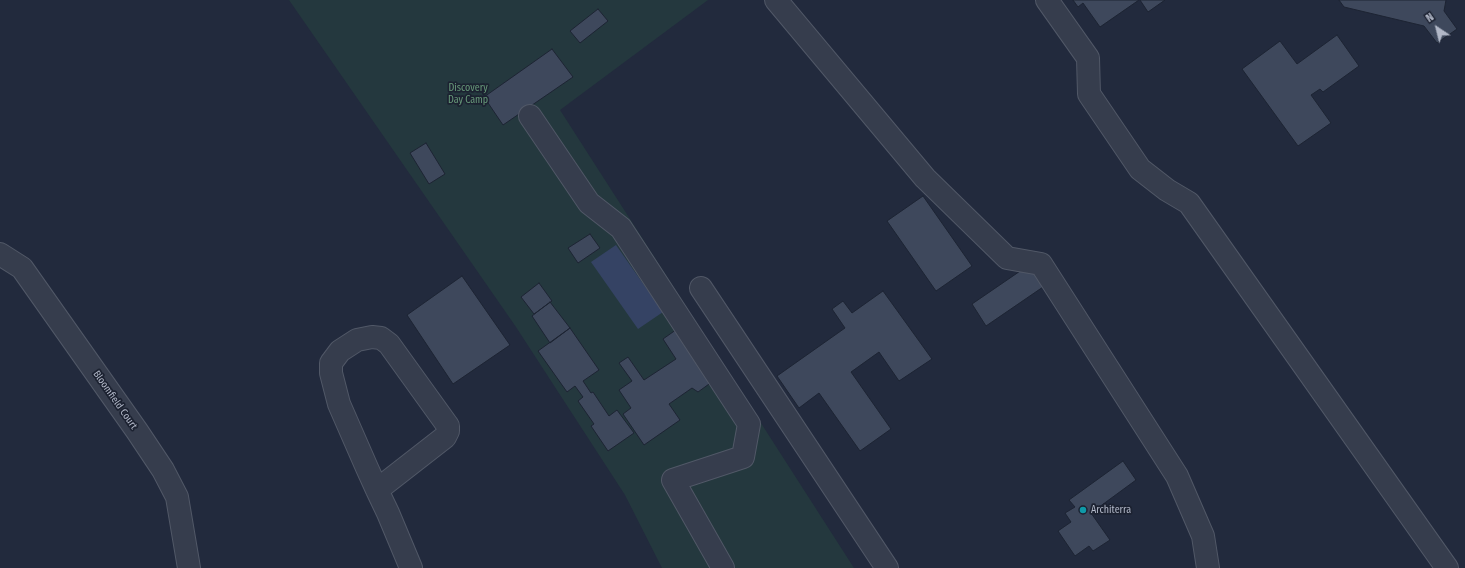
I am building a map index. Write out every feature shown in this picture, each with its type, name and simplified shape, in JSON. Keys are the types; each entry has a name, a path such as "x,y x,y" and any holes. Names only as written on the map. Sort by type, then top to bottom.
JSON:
{"street":[{"path":"776,0 925,178 1007,258 1041,264 1177,476 1202,536 1208,568"},
{"path":"1048,0 1088,58 1089,94 1140,169 1167,190 1189,203 1447,568"},
{"path":"530,116 589,203 621,228 749,424 742,457 673,480 723,568"},
{"name":"Bloomfield Court","path":"0,254 22,268 137,430 163,470 177,497 189,568"},
{"path":"701,288 886,568"},
{"path":"377,490 445,438 448,431 448,426 389,344 381,338 372,337 357,340 340,351 331,363 331,373 339,404 411,568"}],"green space":[{"name":"Discovery Day Camp","path":"289,0 708,0 560,110 854,568 662,568 625,495 516,327"}],"water":[{"path":"616,245 663,312 638,329 591,262"}],"building":[{"path":"1073,0 1139,0 1100,27 1083,3 1078,7"},
{"path":"1140,0 1165,0 1148,12"},
{"path":"1339,0 1446,0 1444,11 1457,29 1437,43 1424,26 1344,7"},
{"path":"598,9 608,21 580,43 570,31"},
{"path":"1337,35 1359,66 1323,92 1320,89 1311,95 1331,123 1298,146 1242,69 1280,41 1297,64"},
{"path":"552,49 573,77 503,125 484,97"},
{"path":"426,143 445,174 429,184 410,153"},
{"path":"923,196 972,266 936,291 887,221"},
{"path":"590,234 600,248 578,263 568,248"},
{"path":"1029,265 1043,287 986,326 972,304"},
{"path":"462,276 510,345 453,384 407,315"},
{"path":"539,283 552,301 534,314 521,297"},
{"path":"883,291 932,359 899,381 879,352 851,372 891,429 860,451 819,393 799,408 777,376 845,328 832,309 843,301 852,313"},
{"path":"550,302 570,328 550,343 532,316"},
{"path":"680,327 716,379 698,392 692,388 669,404 680,420 644,445 623,414 631,408 619,390 632,381 619,363 628,357 644,380 676,359 663,339"},
{"path":"570,328 599,370 583,381 591,393 593,392 609,416 617,410 634,433 608,451 591,426 594,424 578,401 583,397 575,386 567,392 538,351"},
{"name":"Architerra","path":"1123,461 1136,480 1091,513 1110,540 1093,551 1089,546 1075,556 1058,531 1071,522 1065,513 1075,507 1069,500"}],"place":[{"name":"Architerra","path":"1083,510"}]}
